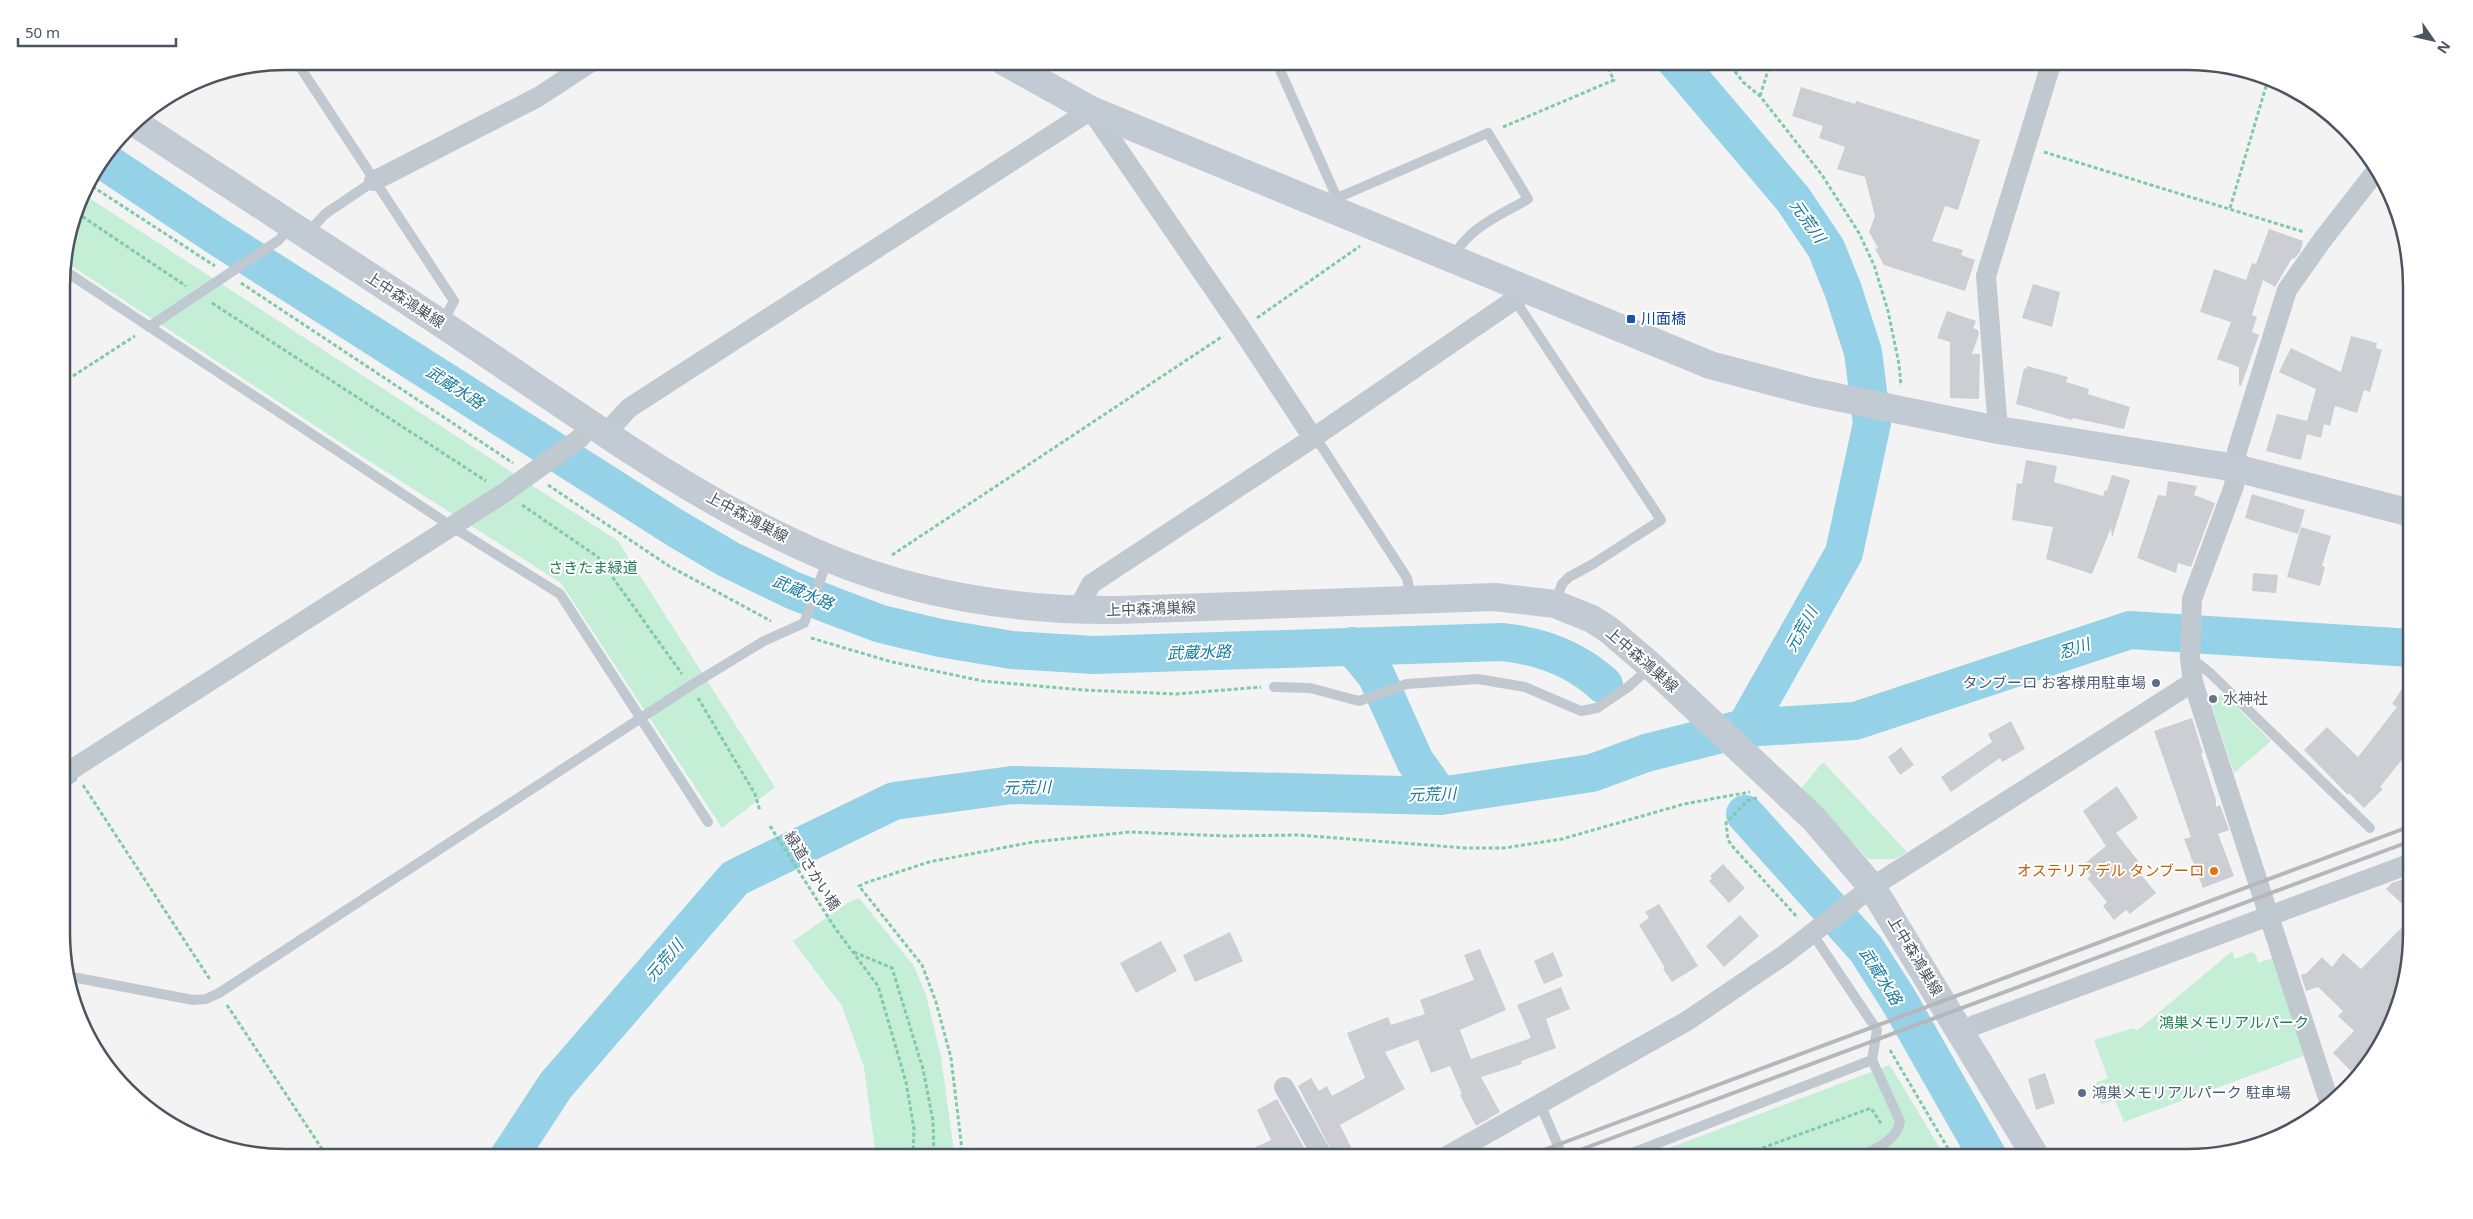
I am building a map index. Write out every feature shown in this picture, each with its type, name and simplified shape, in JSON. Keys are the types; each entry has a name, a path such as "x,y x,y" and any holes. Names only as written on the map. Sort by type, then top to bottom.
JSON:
{"main road":[{"path":"1019,70 1090,110 1335,203 1378,227 1453,258 1522,295 1710,365 1812,392 1998,430 2236,468 2403,511"},
{"name":"上中森鴻巣線","path":"141,127 292,234 442,324 593,432 702,493 825,569 877,574 965,598 1016,606 1077,611 1411,598 1495,597 1555,604 1592,619 1626,643 1658,672 1773,791 1840,848 1864,893 1961,1032 2031,1149"}],"street":[{"path":"374,181 538,97 579,70"},
{"path":"1998,430 1986,276 2049,70"},
{"path":"70,771 450,526 504,493 542,474 593,432 629,408 1090,110 1240,327 1313,438"},
{"path":"2328,1096 2193,682 2190,658 2192,599 2234,486 2237,451 2287,290 2323,239 2373,176"},
{"path":"1077,611 1091,584 1313,438 1522,295"},
{"path":"1461,1149 1687,1022 1726,997 1864,893 2193,682"},
{"path":"1961,1032 1975,1025 2403,866"},
{"path":"1284,1087 1318,1149"}],"lane":[{"path":"302,70 454,301 442,324"},
{"path":"1280,70 1335,203 1488,133 1528,199 1469,235 1460,244 1453,258"},
{"path":"149,327 374,181"},
{"path":"70,274 450,526 560,594 708,822"},
{"path":"1522,295 1661,520 1593,564 1569,577 1562,584 1555,604"},
{"path":"1313,438 1322,447 1407,578 1411,598"},
{"path":"75,977 193,1000 206,999 219,993 690,686 764,641 804,623 825,569"},
{"path":"2190,658 2210,673 2370,828"},
{"path":"1274,687 1310,688 1359,700 1406,684 1478,679 1525,687 1580,711 1597,708 1658,672"},
{"path":"1818,929 1877,1030 1872,1060 1900,1121 1898,1131 1891,1138 1872,1149"},
{"path":"1643,1149 1872,1060"},
{"path":"1540,1104 1559,1149"}],"path":[{"path":"1488,133 1614,80 1609,70"},
{"path":"1734,70 1743,82 1760,96 1822,175 1859,232 1874,265 1888,311 1899,364 1895,409"},
{"path":"1760,96 1768,70"},
{"path":"2230,208 2267,85"},
{"path":"2027,147 2230,208 2323,239"},
{"path":"94,187 217,268"},
{"path":"81,216 192,290"},
{"path":"877,574 889,557 1227,333 1264,314 1366,241 1378,227"},
{"path":"246,286 514,463"},
{"path":"208,300 490,484"},
{"path":"70,378 149,327"},
{"path":"542,474 669,566 774,623"},
{"path":"514,500 598,557 690,686 755,794 760,811"},
{"path":"810,637 857,652 929,671 984,681 1038,687 1176,694 1274,687"},
{"path":"70,775 219,993 322,1149"},
{"path":"1773,791 1747,801 1726,823 1728,840 1818,929"},
{"path":"962,1149 950,1058 936,1002 922,965 858,886 929,862 1024,844 1130,832 1226,836 1297,835 1465,848 1504,848 1562,839 1684,804 1750,792 1773,791"},
{"name":"緑道さかい橋","path":"770,826 835,928 878,986 906,1082 914,1129 914,1149"},
{"path":"854,952 892,968 924,1069 933,1121 934,1149"},
{"path":"1889,1049 1948,1149"},
{"path":"1760,1149 1871,1108 1891,1138"}],"green space":[{"name":"さきたま緑道","path":"89,198 618,541 775,787 722,828 561,583 352,450 71,266 77,230"},
{"path":"2223,693 2271,741 2234,773 2211,704"},
{"path":"1824,763 1907,852 1895,859 1868,859 1801,789 1821,764"},
{"path":"859,898 914,966 926,995 941,1057 954,1149 875,1149 864,1067 842,1006 793,941 849,902"},
{"name":"鴻巣メモリアルパーク","path":"2232,951 2235,959 2252,952 2256,955 2258,963 2273,958 2304,1056 2124,1122 2115,1100 2102,1104 2100,1102 2102,1096 2100,1090 2094,1088 2097,1082 2108,1078 2094,1040 2134,1028 2137,1031"},
{"path":"1890,1065 1940,1149 1666,1149"}],"building":[{"path":"1801,87 1855,104 1856,101 1980,140 1958,210 1945,206 1932,241 1963,250 1961,255 1975,260 1965,291 1884,265 1875,249 1878,248 1869,232 1875,216 1865,177 1837,169 1845,147 1819,138 1823,126 1792,116"},
{"path":"2269,229 2303,241 2300,252 2294,259 2292,258 2275,287 2263,280 2252,315 2257,317 2252,332 2259,335 2241,386 2239,385 2239,367 2217,359 2231,322 2200,312 2214,269 2246,280 2252,263 2256,264"},
{"path":"2033,284 2060,292 2052,327 2022,318"},
{"path":"1947,311 1976,321 1973,328 1978,330 1979,334 1972,354 1980,354 1979,399 1950,398 1950,342 1937,338"},
{"path":"2351,336 2377,343 2376,348 2382,350 2370,392 2364,390 2357,413 2335,406 2330,426 2324,424 2321,438 2307,434 2301,460 2266,451 2277,414 2307,421 2316,389 2279,372 2291,348 2341,372"},
{"path":"2027,366 2068,377 2066,382 2089,389 2088,394 2130,407 2124,429 2073,418 2072,420 2016,404 2024,368 2027,369"},
{"path":"2026,460 2057,466 2054,482 2103,496 2105,490 2107,491 2112,475 2130,480 2112,538 2111,528 2092,574 2046,559 2053,527 2012,520 2017,483 2022,484"},
{"path":"2168,481 2197,486 2194,495 2215,503 2191,567 2178,563 2176,573 2137,558 2158,495 2166,496"},
{"path":"2252,494 2305,510 2298,534 2245,518"},
{"path":"2301,527 2331,536 2322,566 2325,567 2320,586 2287,577"},
{"path":"2253,573 2278,575 2276,593 2252,591"},
{"path":"2403,687 2403,758 2380,787 2383,789 2364,808 2349,793 2348,795 2304,750 2327,727 2358,757 2397,707 2392,704"},
{"path":"2192,718 2216,800 2216,807 2220,805 2229,830 2218,834 2234,876 2203,888 2184,839 2191,837 2154,731"},
{"path":"2011,721 2025,749 2002,762 2000,758 1951,792 1941,777 1992,742 1988,734"},
{"path":"1901,747 1914,765 1900,775 1888,757"},
{"path":"2117,786 2138,818 2116,833 2139,862 2134,866 2156,893 2130,914 2126,910 2114,920 2103,906 2107,902 2087,878 2091,876 2083,865 2106,846 2083,811"},
{"path":"1723,864 1745,888 1729,903 1709,881 1712,878 1710,876"},
{"path":"2403,879 2403,905 2386,889 2392,883"},
{"path":"1659,904 1698,966 1672,982 1639,925 1649,918 1645,912"},
{"path":"1740,915 1759,936 1724,967 1706,946"},
{"path":"2403,926 2403,947 2399,975 2392,1003 2381,1029 2367,1053 2351,1071 2333,1053 2354,1031 2338,1016 2343,1011 2318,987 2306,991 2301,975 2307,973 2322,957 2332,967 2343,953 2361,969"},
{"path":"1230,932 1243,961 1195,982 1183,955"},
{"path":"1161,941 1177,971 1136,993 1120,963"},
{"path":"1480,949 1506,1010 1460,1030 1471,1059 1531,1038 1517,1005 1561,987 1570,1009 1546,1019 1556,1048 1521,1061 1522,1064 1481,1077 1500,1112 1476,1126 1460,1095 1462,1094 1450,1066 1431,1073 1418,1040 1385,1052 1405,1089 1340,1125 1352,1149 1330,1149 1298,1086 1311,1078 1319,1091 1327,1086 1332,1096 1365,1078 1347,1033 1388,1017 1391,1025 1425,1014 1420,1000 1474,980 1464,955"},
{"path":"1553,952 1563,976 1544,984 1534,961"},
{"path":"2045,1073 2055,1103 2036,1110 2028,1079"},
{"path":"1277,1099 1305,1149 1252,1149 1271,1140 1257,1110"}],"waterway":[{"name":"元荒川","path":"1684,70 1793,199 1826,248 1843,290 1863,352 1872,423 1844,553 1745,728"},
{"name":"武蔵水路","path":"108,164 218,237 677,529 728,559 792,590 881,624 940,638 1012,650 1094,655 1502,642 1544,650 1557,655 1581,667 1604,685"},
{"name":"元荒川","path":"514,1149 556,1085 735,878 894,801 1012,785 1440,796 1592,773 1646,753 1745,728 1855,721 2130,630 2403,647"},
{"path":"1352,646 1376,675 1415,761 1440,796"},
{"path":"70,782 74,779"},
{"name":"武蔵水路","path":"1745,814 1866,949 1898,999 1983,1149"}],"railway":[{"path":"1546,1149 2403,829"},
{"path":"1583,1149 2403,844"}],"place":[{"name":"川面橋","path":"1631,319"},
{"name":"タンブーロ お客様用駐車場","path":"2156,683"},
{"name":"水神社","path":"2213,699"},
{"name":"オステリア デル タンブーロ","path":"2214,871"},
{"name":"鴻巣メモリアルパーク 駐車場","path":"2082,1093"}],"water label":[{"name":"忍川","path":"2074,648"}]}
